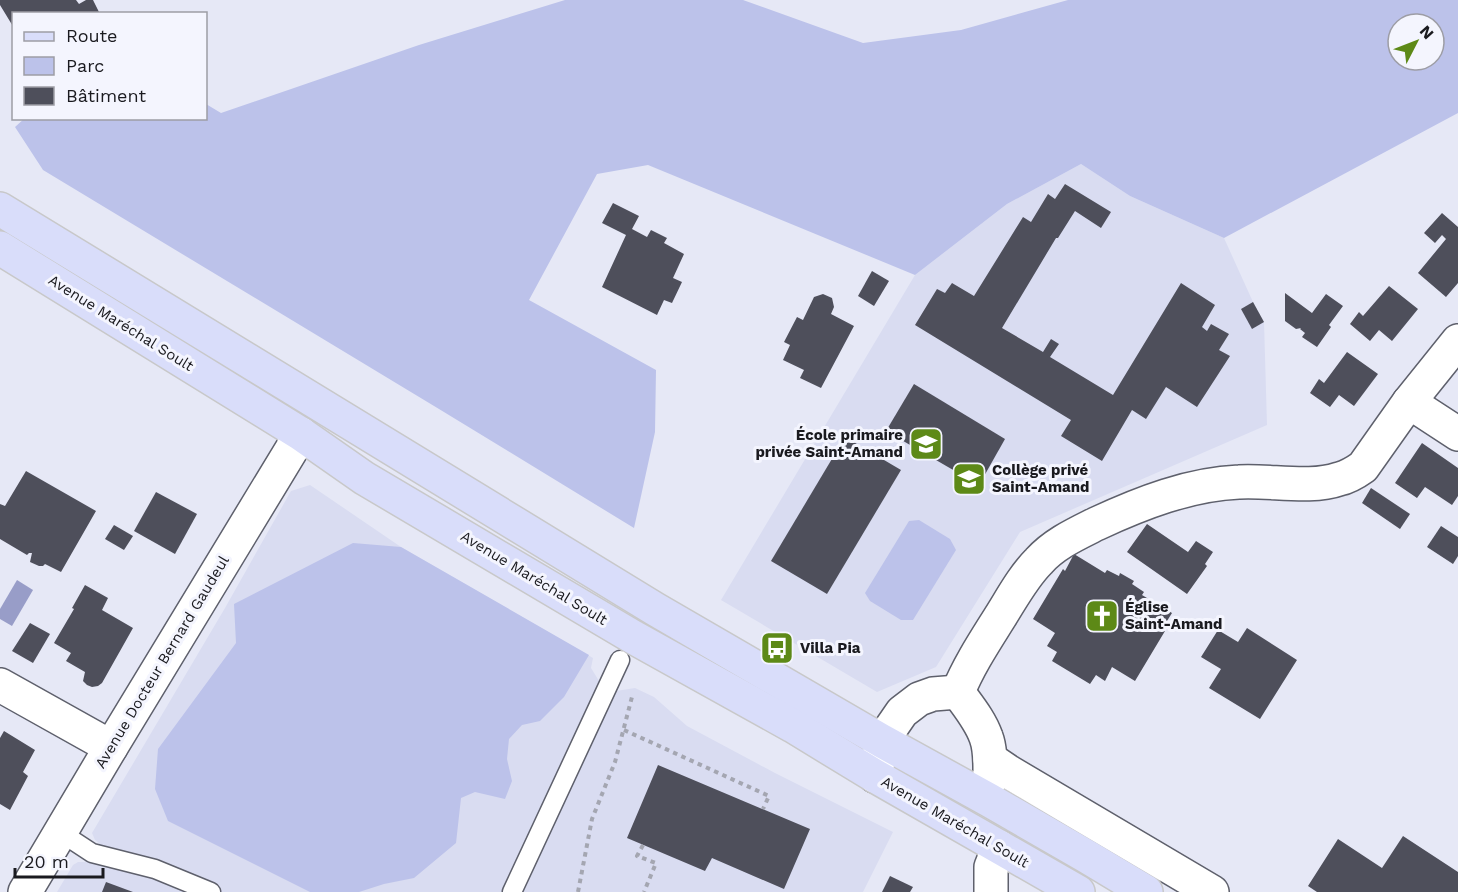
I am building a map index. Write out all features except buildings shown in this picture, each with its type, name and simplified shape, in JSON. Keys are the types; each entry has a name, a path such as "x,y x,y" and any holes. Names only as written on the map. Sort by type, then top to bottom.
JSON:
{"main road":[{"path":"0,209 645,603 1146,892"},
{"name":"Avenue Maréchal Soult","path":"0,248 301,434 375,484 633,637 794,726 875,776 1079,892"}],"street":[{"path":"958,692 967,669 1026,577 1040,560 1058,545 1112,517 1174,493 1238,482 1310,483 1338,480 1353,474 1363,467 1458,340"},
{"path":"1410,402 1458,434"},
{"name":"Avenue Docteur Bernard Gaudeul","path":"25,892 301,434"},
{"path":"0,684 111,747"},
{"path":"875,776 882,741 902,712 919,699 933,694 958,692"},
{"path":"958,692 986,737 990,759 989,800"},
{"path":"990,759 1212,892"},
{"path":"991,892 991,867 999,847"},
{"path":"1079,892 1086,856"}],"lane":[{"path":"512,892 620,660"},
{"path":"60,832 92,853 155,869 211,892"}],"path":[{"path":"578,892 592,819 615,762 635,688 620,660"},
{"path":"624,730 769,796 763,809"},
{"path":"643,845 637,856 656,863 644,892"}],"shaded area":[{"name":"Collège privé Saint-Amand","path":"1081,164 1130,196 1224,238 1264,322 1267,425 1020,532 936,667 877,692 721,600 915,275 1007,204"},
{"path":"310,485 401,547 593,658 591,668 599,681 607,687 616,691 635,688 654,697 687,726 893,832 863,892 57,892 73,865 85,862 99,843 92,833 291,491"},
{"path":"17,580 33,590 12,626 0,619 0,609"}],"green space":[{"path":"565,0 743,0 863,43 961,30 1068,0 1458,0 1458,113 1224,238 1130,196 1081,164 1007,204 915,275 648,165 597,174 529,300 656,370 655,432 634,528 43,170 15,127 23,120 207,120 207,105 221,113 419,45"},
{"path":"919,520 950,539 956,550 913,620 901,620 870,601 865,593 909,521"},
{"path":"353,543 401,547 589,655 564,697 540,721 522,725 509,739 507,759 512,781 505,799 475,792 461,798 456,843 414,878 359,892 310,892 168,821 155,789 158,749 236,643 234,604"}],"place":[{"name":"École primaire privée Saint-Amand","path":"926,444"},
{"name":"Collège privé Saint-Amand","path":"969,479"},
{"name":"Église Saint-Amand","path":"1102,616"},
{"name":"Villa Pia","path":"777,648"}]}
